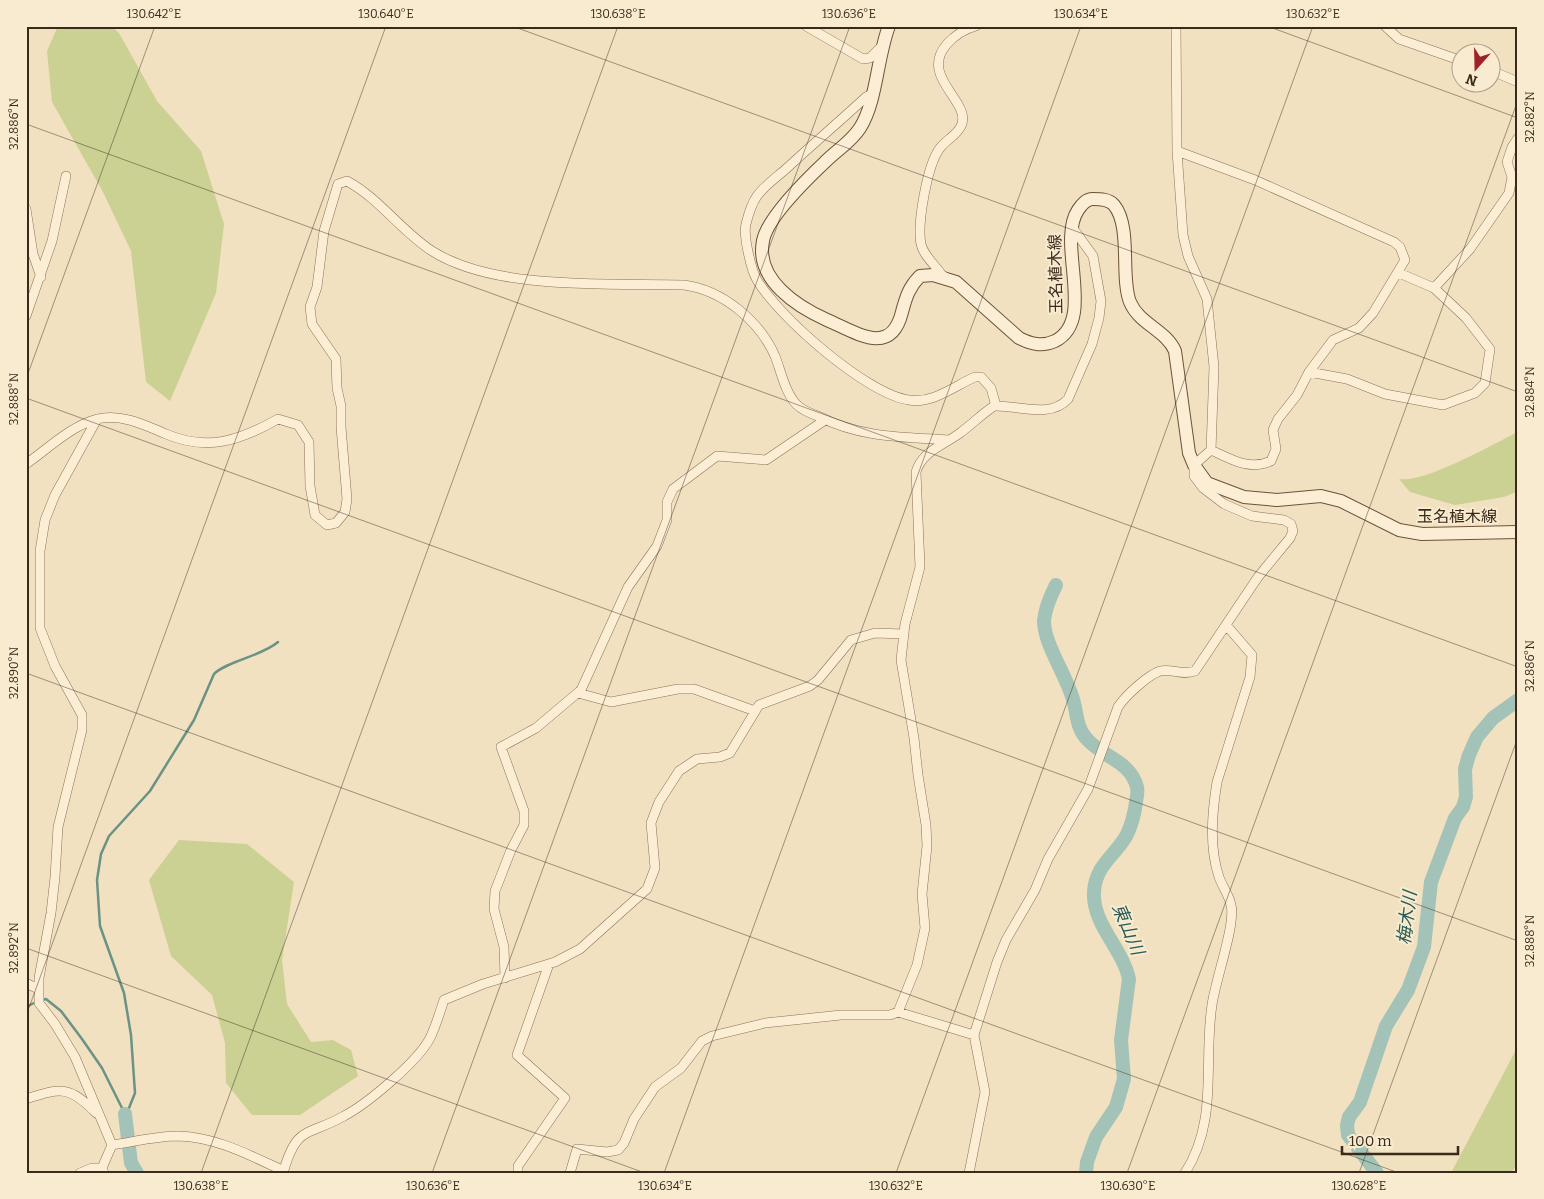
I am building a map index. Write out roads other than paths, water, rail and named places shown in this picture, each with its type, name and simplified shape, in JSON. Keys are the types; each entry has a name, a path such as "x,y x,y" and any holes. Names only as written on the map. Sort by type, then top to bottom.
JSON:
{"main road":[{"name":"玉名植木線","path":"889,26 881,47 872,94 861,126 850,141 803,183 774,220 763,241 762,259 770,275 790,300 808,312 851,331 877,338 887,338 895,332 907,292 920,276 933,276 956,282 1019,338 1031,344 1044,345 1054,342 1064,336 1072,322 1075,306 1070,225 1083,203 1089,199 1103,199 1114,205 1122,226 1129,300 1136,313 1172,342 1176,351 1189,453 1194,465 1207,483 1244,497 1277,500 1321,496 1341,501 1399,530 1422,534 1518,532"}],"street":[{"path":"806,26 863,59 870,58 881,47"},
{"path":"956,282 942,275 923,250 920,220 932,164 938,149 961,126 963,115 942,78 938,61 942,49 953,37 976,26"},
{"path":"969,1173 985,1092 974,1034 1006,940 1035,890 1060,836 1088,789 1123,699 1160,671 1188,674 1195,671 1227,626 1258,577 1290,538 1293,531 1291,524 1284,520 1252,516 1224,504 1203,488 1194,476 1194,465 1211,450 1214,367 1207,299 1188,256 1184,235 1177,151 1176,26"},
{"path":"1385,26 1399,39 1452,58"},
{"path":"1502,74 1517,79"},
{"path":"872,94 800,156 756,198 746,224 745,232 756,279 800,329 862,379 882,391 908,400 922,401 935,397 975,377 981,377 991,388 996,406"},
{"path":"1434,288 1470,248 1509,193 1512,177 1507,162 1512,147 1518,138"},
{"path":"1177,151 1255,180 1394,242 1400,247 1405,260 1399,273 1373,313 1359,328 1333,340 1309,372 1297,395 1278,419 1272,430 1276,449 1270,461 1258,467 1237,462 1211,450"},
{"path":"26,316 41,277 52,240 66,176"},
{"path":"26,464 74,428 97,419 128,419 193,442 223,443 250,435 278,419 298,425 309,442 310,486 315,515 327,525 336,523 345,512 347,499 336,359 312,324 310,307 317,286 324,231 338,184 347,180 362,189 408,233 432,251 461,265 516,278 697,286 717,294 732,304 761,336 774,354 792,399 798,406 825,420 866,434 949,440"},
{"path":"26,209 33,254 41,277"},
{"path":"570,1173 577,1150 607,1152 618,1150 624,1144 634,1119 654,1087 681,1068 697,1046 706,1039 726,1031 765,1023 841,1015 890,1016 898,1012 917,964 924,938 922,894 927,846 914,738 901,660 903,634 920,567 916,472 923,458 996,406 1040,411 1068,399 1082,371 1097,328 1101,300 1093,256 1070,225"},
{"path":"1309,372 1347,379 1385,394 1444,405 1474,393 1485,384 1490,349 1466,318 1434,288 1399,273"},
{"path":"80,1173 92,1168 103,1170 112,1145 75,1057 55,1024 39,1003 38,989 51,913 58,827 82,730 82,715 56,666 40,628 40,551 45,520 55,495 97,419"},
{"path":"505,978 504,947 494,909 495,891 511,850 524,825 524,811 501,747 536,728 581,690 628,587 657,546 667,520 667,502 673,489 717,456 766,460 825,420"},
{"path":"1185,1173 1194,1158 1205,1119 1212,1005 1232,921 1232,904 1219,879 1214,861 1215,797 1217,782 1250,677 1252,655 1227,626"},
{"path":"112,1145 176,1136 201,1138 230,1146 284,1172 293,1146 303,1134 344,1116 384,1086 421,1052 431,1037 444,1000 450,996 549,964 580,949 647,889 655,868 651,823 667,789 679,771 687,764 697,759 720,757 730,753 759,705 772,698 810,686 818,680 851,640 875,633 903,634"},
{"path":"578,693 611,702 678,689 694,689 755,711"},
{"path":"518,1173 518,1166 565,1098 517,1055 549,964"},
{"path":"26,983 38,989"},
{"path":"898,1012 974,1034"},
{"path":"26,1099 58,1089 82,1098 99,1116"}],"waterway":[{"name":"東山川","path":"1056,585 1045,612 1045,630 1052,651 1071,693 1079,726 1092,744 1128,771 1137,787 1137,798 1131,825 1120,845 1101,869 1095,883 1095,904 1098,915 1121,957 1129,979 1121,1040 1124,1079 1116,1107 1096,1137 1087,1162 1086,1173"},
{"path":"42,1000 46,999 61,1011 102,1068 125,1114 127,1113 135,1093 131,1035 124,993 100,926 97,880 101,854 109,836 150,791 194,720 214,674 227,665 263,651 278,642"},
{"name":"梅木川","path":"1377,1173 1348,1135 1347,1125 1349,1117 1360,1102 1386,1026 1408,990 1424,947 1431,882 1455,818 1463,807 1466,797 1465,769 1469,755 1477,737 1493,718 1518,700"},
{"path":"26,1007 36,1002"},
{"path":"125,1114 131,1163 137,1173"}]}
